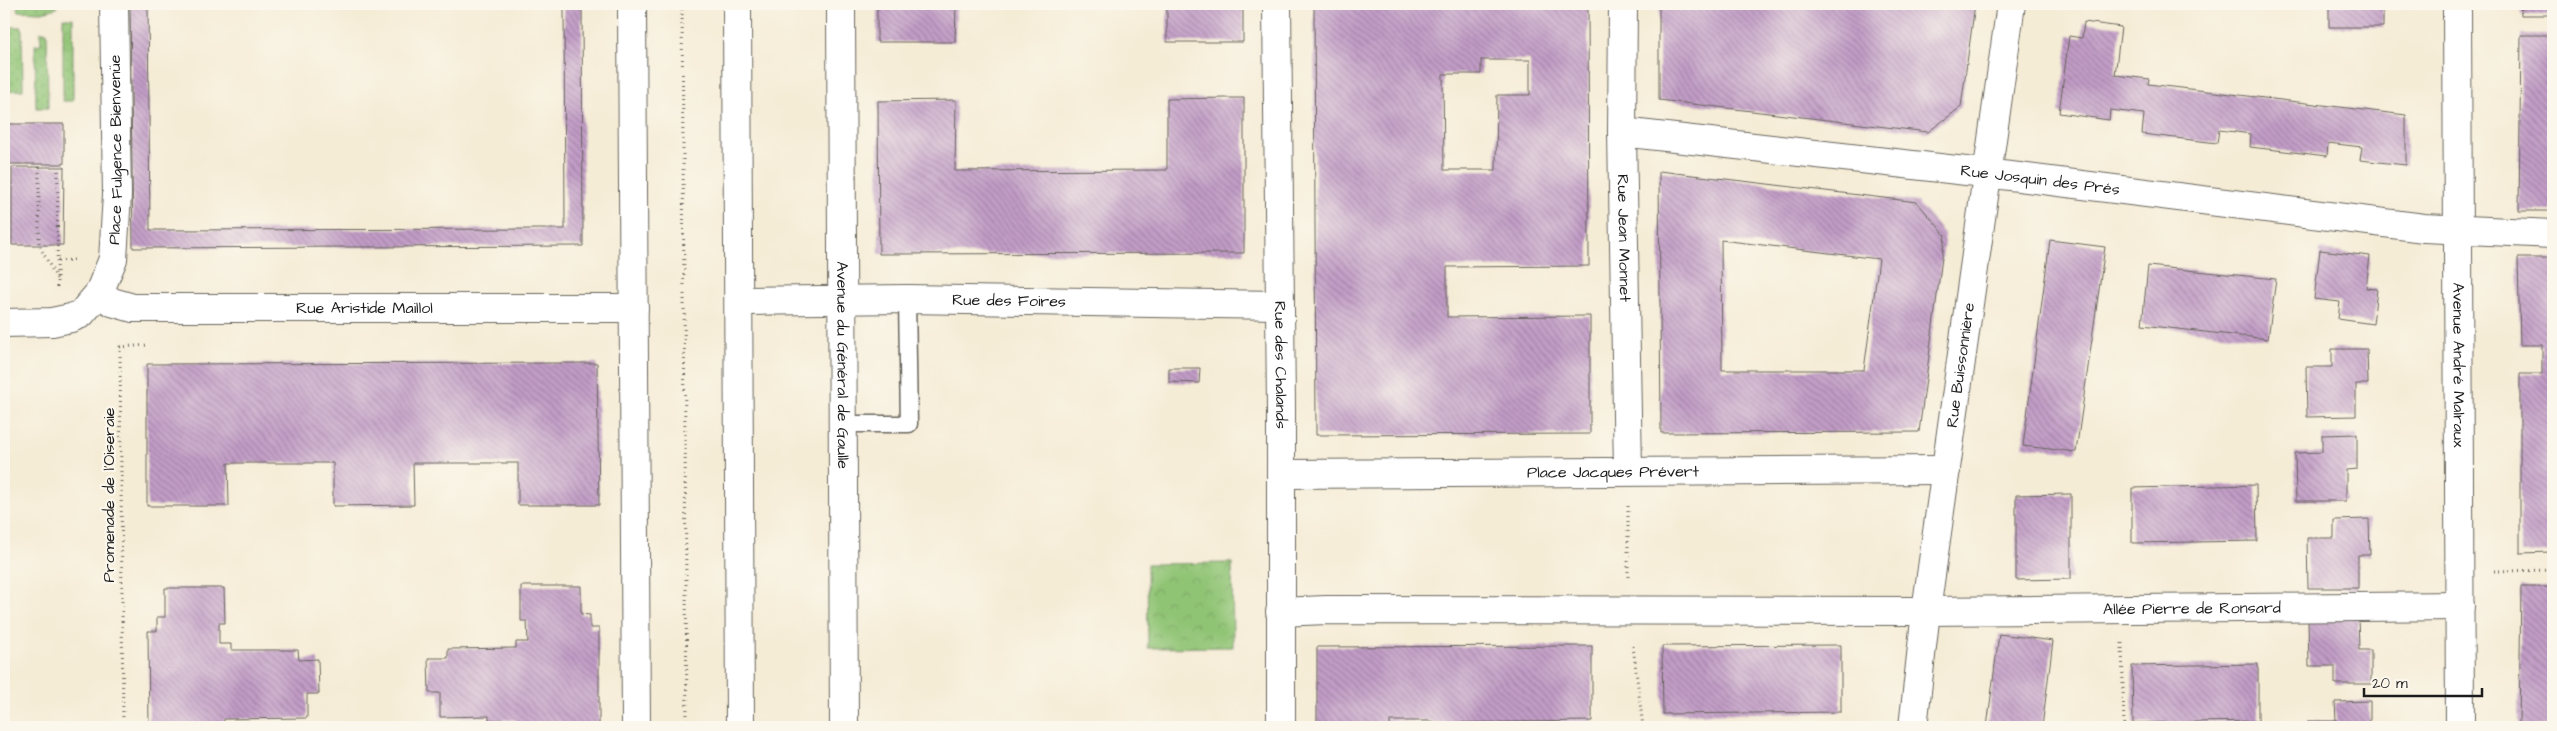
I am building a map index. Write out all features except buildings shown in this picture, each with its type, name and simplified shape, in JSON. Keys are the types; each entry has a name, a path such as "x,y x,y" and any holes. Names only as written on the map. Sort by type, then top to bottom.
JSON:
{"street":[{"name":"Place Fulgence Bienvenüe","path":"4,323 52,322 81,314 99,293 113,259 117,195 114,4"},
{"path":"632,4 636,727"},
{"path":"738,4 740,727"},
{"name":"Avenue du Général de Gaulle","path":"840,4 844,727"},
{"name":"Rue des Chalands","path":"1277,4 1282,474 1280,612 1282,727"},
{"name":"Rue Jean Monnet","path":"1623,4 1622,132 1628,470"},
{"name":"Rue Buissonnière","path":"1913,727 1926,611 2011,4"},
{"name":"Avenue André Malraux","path":"2457,4 2460,727"},
{"name":"Rue Josquin des Prés","path":"1622,132 1986,173 2458,230 2553,234"},
{"name":"Rue Aristide Maillol","path":"99,293 121,306 132,308 634,308"},
{"name":"Rue des Foires","path":"739,301 907,299 1280,305"},
{"name":"Place Jacques Prévert","path":"1282,474 1628,470 1946,470"},
{"name":"Allée Pierre de Ronsard","path":"1926,611 2121,607 2460,606"},
{"path":"1280,612 1326,610 1926,611"}],"lane":[{"path":"843,424 909,424 907,299"}],"path":[{"path":"682,4 687,727"},
{"path":"39,167 38,245 58,281"},
{"path":"57,245 58,167"},
{"name":"Promenade de l'Oiseraie","path":"123,727 120,347 168,344 168,308"},
{"path":"2460,571 2553,570"},
{"path":"2121,607 2124,727"}],"green space":[{"path":"18,4 57,4 57,8 42,12 17,11"},
{"path":"63,18 73,18 73,101 63,101"},
{"path":"4,27 22,27 23,90 4,91"},
{"path":"40,32 47,32 48,108 36,108 35,45 41,44"},
{"path":"1232,563 1233,647 1148,648 1147,564"}]}
